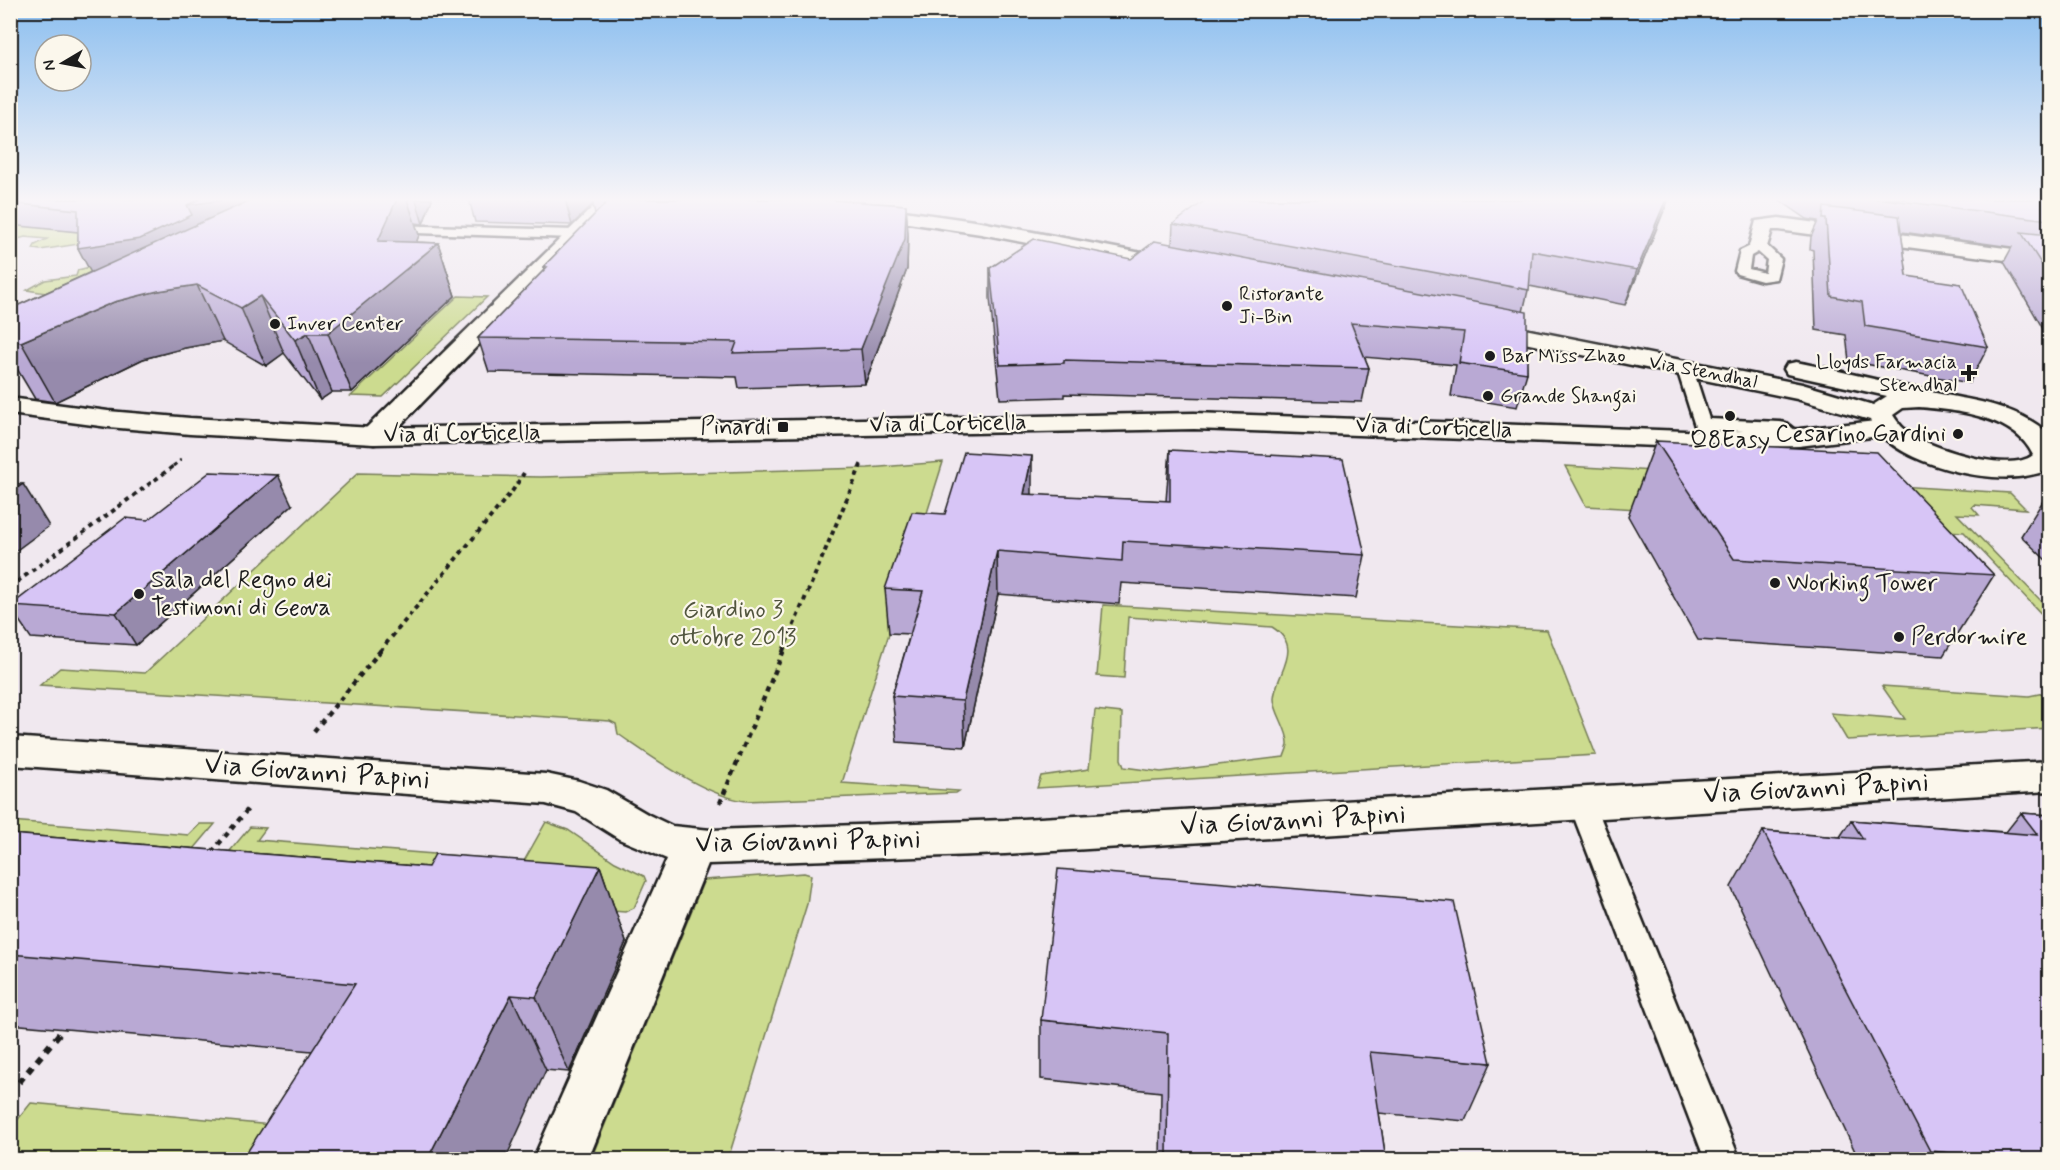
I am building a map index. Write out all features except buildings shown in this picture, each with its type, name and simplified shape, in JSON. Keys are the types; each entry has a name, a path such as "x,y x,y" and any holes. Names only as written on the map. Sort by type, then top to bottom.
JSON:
{"street":[{"path":"374,436 556,254"},
{"path":"1148,254 1196,261 1163,254"},
{"path":"2001,254 2049,260"},
{"name":"Via Stendhal","path":"1481,310 1644,343 1774,365 1864,383 1932,400"},
{"name":"Via Stendhal","path":"1462,323 1803,392 1883,422 1907,443 1942,458 1973,465 2013,469"},
{"path":"1803,392 1822,401 1839,417 1841,429 1831,436"},
{"path":"1883,422 1884,407 1898,401 1932,400 1974,407 2015,423 2049,432"},
{"name":"Via di Corticella","path":"10,406 169,424 374,436 1194,421 1704,433 1797,439 1831,436 1883,422"},
{"path":"2013,469 2041,463 2047,455 2045,445 2015,423"},
{"path":"2013,469 2049,474"},
{"name":"Via Giovanni Papini","path":"10,751 546,789 591,801 634,827 667,842 706,827 1005,837 2049,776"},
{"path":"560,1160 706,827"}],"lane":[{"path":"1685,369 1704,433"},
{"path":"1582,804 1723,1160"}],"path":[{"path":"10,587 183,458"},
{"path":"706,827 861,464"},
{"path":"308,738 513,490 524,472"},
{"path":"208,857 253,803"},
{"path":"10,1093 64,1029"}],"green space":[{"path":"96,254 163,254 65,296 27,290 45,280 76,276 78,270 106,263"},
{"path":"458,296 487,297 383,397 351,396"},
{"name":"Giardino 3 ottobre 2013","path":"943,462 842,783 959,791 956,793 746,801 713,792 679,774 618,734 616,724 610,721 40,685 60,668 145,673 358,473 541,477 868,468"},
{"path":"1565,466 1672,472 1708,513 1586,506"},
{"path":"1721,475 2010,493 2026,509 1974,505 1972,507 1979,515 1957,514 2049,609 2049,622 1964,532 1844,526"},
{"path":"1103,605 1547,630 1596,755 1037,788 1041,776 1089,769 1095,710 1122,713 1121,759 1124,767 1161,772 1284,757 1287,749 1288,739 1274,699 1288,652 1282,635 1272,627 1128,617 1124,678 1097,676"},
{"path":"1882,686 2029,696 2049,692 2049,728 1847,740 1831,713 1905,719"},
{"path":"10,821 189,835 200,824 215,824 173,874 11,863"},
{"path":"546,822 568,830 615,862 644,876 646,881 634,908 625,912 211,880 209,876 250,827 266,828 257,840 524,861"},
{"path":"804,873 811,875 807,904 728,1159 591,1159 704,880"},
{"path":"31,1103 294,1127 274,1159 11,1160 11,1128"}],"place":[{"name":"Ristorante Ji-Bin","path":"1227,306"},
{"name":"Inver Center","path":"275,324"},
{"name":"Bar Miss Zhao","path":"1490,356"},
{"name":"Lloyds Farmacia Stendhal","path":"1969,373"},
{"name":"Grande Shangai","path":"1488,396"},
{"name":"Q8Easy","path":"1730,416"},
{"name":"Pinardi","path":"783,427"},
{"name":"Cesarino Gardini","path":"1958,434"},
{"name":"Working Tower","path":"1775,583"},
{"name":"Sala del Regno dei Testimoni di Geova","path":"139,594"},
{"name":"Perdormire","path":"1899,637"}]}
